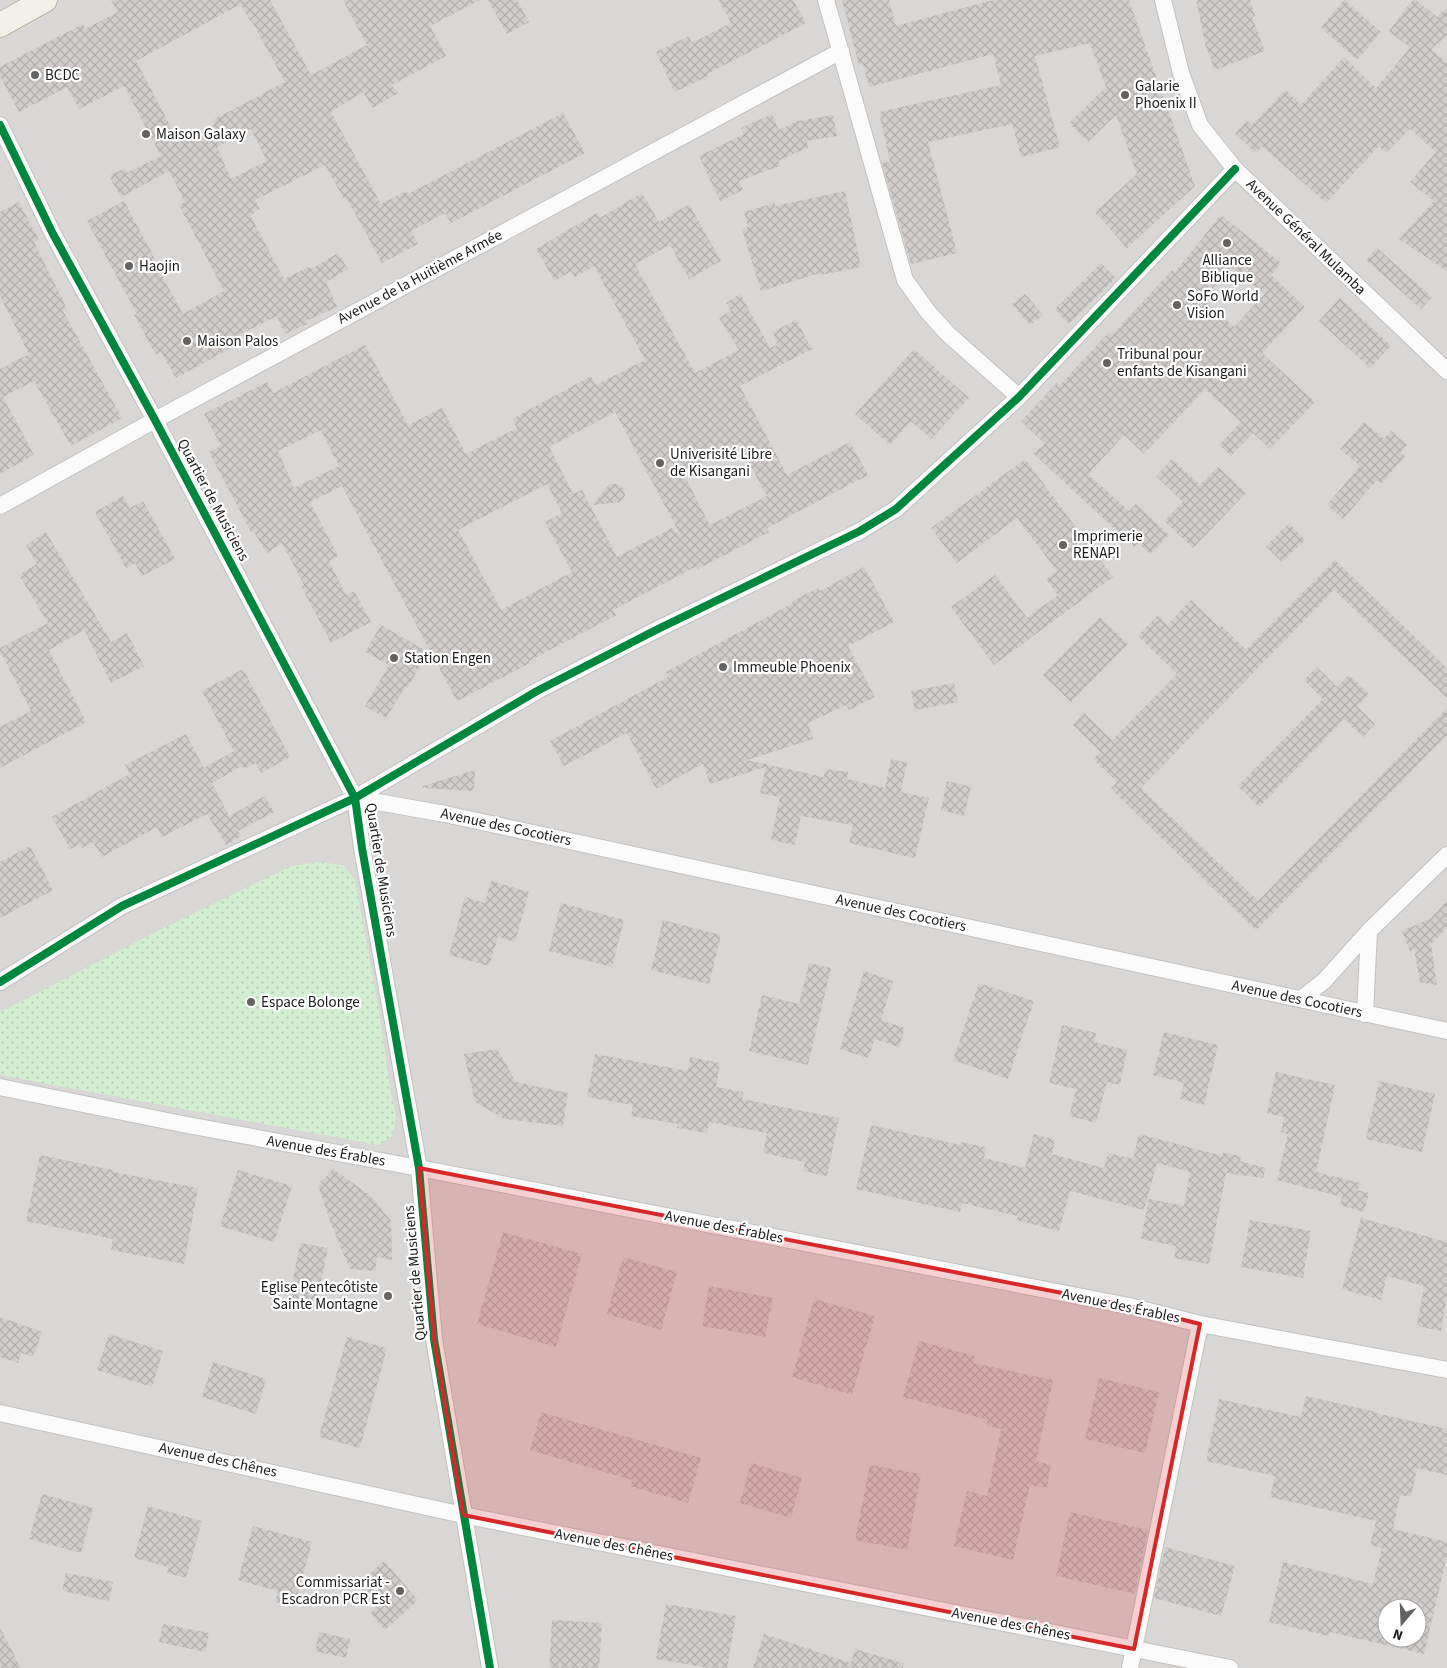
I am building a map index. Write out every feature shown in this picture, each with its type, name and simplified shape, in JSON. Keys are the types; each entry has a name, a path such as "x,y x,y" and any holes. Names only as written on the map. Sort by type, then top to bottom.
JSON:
{"street":[{"path":"0,25 45,0"},
{"path":"826,0 905,280 928,312 948,334 1019,397"},
{"name":"Avenue Général Mulamba","path":"1163,0 1181,73 1200,125 1235,169 1447,371"},
{"name":"Avenue de la Huitième Armée","path":"0,506 155,420 841,51"},
{"name":"Quartier de Musiciens","path":"0,124 53,234 155,420 355,798 362,848 419,1168 434,1338 490,1668"},
{"path":"0,982 122,906 355,798 537,691 658,629 860,531 896,509 1019,397 1235,169"},
{"name":"Avenue des Cocotiers","path":"355,798 445,814 1447,1031"},
{"path":"1301,1000 1324,981 1368,931 1447,855"},
{"path":"1365,1014 1368,931"},
{"name":"Avenue des Érables","path":"0,1087 182,1124 419,1168 1129,1306 1200,1324 1447,1370"},
{"path":"1130,1668 1200,1324"},
{"name":"Avenue des Chênes","path":"0,1413 463,1514 1230,1668"}],"highlighted area":[{"path":"419,1168 1129,1306 1200,1324 1134,1649 463,1515 434,1339"}],"shaded area":[{"path":"0,0 1447,0 1447,1668 0,1668"}],"green space":[{"path":"319,862 343,865 355,880 396,1116 392,1136 378,1145 0,1075 0,1012 158,931 291,866"}],"building":[{"path":"111,0 270,0 311,75 367,45 343,0 480,0 430,26 446,56 392,85 398,93 373,108 363,92 331,112 381,204 406,191 408,194 563,113 585,153 451,223 445,213 411,231 418,244 382,263 346,197 344,199 325,165 255,200 260,209 250,215 284,279 309,267 311,269 338,253 348,269 326,282 337,307 306,321 307,324 285,334 277,316 237,336 240,343 176,378 161,352 156,355 134,315 137,314 87,221 124,201 183,314 224,291 179,205 185,202 169,171 121,197 109,176 125,168 127,173 161,156 124,86 79,109 67,87 19,112 0,76 0,67 83,24 85,29 118,12","holes":["241,4 285,82 213,120 215,124 179,142 136,61","251,129 267,161 231,179 217,147"]},
{"path":"488,0 517,0 529,22 507,34"},
{"path":"719,0 793,0 806,23 675,92 656,52 689,36 692,43 731,23"},
{"path":"842,0 889,0 896,26 993,0 1129,0 1195,186 1127,248 1095,212 1137,174 1116,115 1088,142 1069,123 1106,87 1090,43 1035,56 1060,147 1021,157 1012,124 928,142 957,253 911,264 882,163 890,162 879,112 1001,85 993,54 869,87 863,64 859,65"},
{"path":"1196,0 1250,0 1255,16 1252,17 1265,51 1215,70 1206,47"},
{"path":"1344,0 1381,32 1357,60 1321,27"},
{"path":"1413,0 1416,0 1437,17 1447,8 1447,35 1431,49 1447,63 1447,271 1399,239 1434,201 1410,182 1436,152 1410,129 1386,153 1379,146 1326,203 1262,146 1256,153 1235,134 1247,121 1252,125 1286,90 1301,105 1344,57 1376,88 1410,48 1389,31"},
{"path":"772,114 779,130 798,121 833,115 837,136 806,141 809,147 778,161 780,166 739,181 743,190 720,201 699,156 744,134 741,128"},
{"path":"845,191 861,267 820,275 820,273 761,291 742,229 748,227 744,212 774,203 775,206"},
{"path":"642,193 659,222 689,204 721,261 689,279 670,245 635,264 695,373 739,350 719,318 731,311 726,303 740,294 770,348 777,345 773,332 796,320 812,349 740,386 787,475 850,442 868,475 767,528 769,532 698,569 697,566 613,610 616,615 457,701 342,486 310,502 338,556 329,561 346,595 354,591 371,622 331,643 301,586 304,585 282,543 267,553 253,531 251,532 209,452 221,446 204,414 267,382 273,393 365,345 408,425 442,408 466,454 517,428 512,419 591,376 596,385 645,360 594,266 575,277 571,271 555,281 536,249 597,213 600,218","holes":["615,412 681,536 672,528 617,557 582,490 573,494 549,447","321,430 339,466 294,488 278,451","739,444 767,496 710,525 683,473","547,484 562,513 545,522 572,572 501,610 458,530"]},
{"path":"19,202 39,240 34,242 67,309 63,311 122,418 71,446 34,381 3,397 34,455 0,474 0,369 29,354 0,296 0,212"},
{"path":"1221,215 1281,263 1271,275 1305,307 1262,353 1315,402 1270,449 1253,433 1231,456 1219,445 1241,422 1205,389 1144,454 1124,435 1088,474 1129,511 1136,504 1169,535 1150,554 1138,543 1134,547 1033,453 1045,444 1021,421 1057,383 1060,385 1109,332 1112,335 1172,270 1175,272","holes":["1231,267 1265,294 1234,327 1204,299"]},
{"path":"1377,248 1432,297 1421,309 1366,260"},
{"path":"1101,263 1116,278 1069,324 1055,309"},
{"path":"1025,294 1043,315 1030,325 1012,304"},
{"path":"1340,298 1391,346 1370,368 1319,321"},
{"path":"914,349 969,398 931,439 911,421 890,445 855,414"},
{"path":"1364,422 1384,439 1391,431 1407,445 1400,453 1405,456 1381,484 1377,480 1343,519 1327,505 1360,466 1340,449"},
{"name":"Imprimerie RENAPI","path":"1025,459 1113,577 994,665 951,607 995,575 1027,618 1058,595 1046,579 1057,571 1017,518 957,563 931,528"},
{"path":"1172,459 1200,485 1218,467 1246,493 1193,548 1164,521 1183,502 1156,476"},
{"path":"610,484 618,484 624,489 625,496 620,502 593,505"},
{"path":"123,496 130,508 143,501 175,559 142,576 135,563 126,568 95,512"},
{"path":"1289,523 1305,540 1282,562 1266,546"},
{"path":"46,532 111,642 127,633 144,666 111,683 84,630 49,650 86,722 0,768 0,727 31,711 0,648 48,623 19,575 37,564 26,545"},
{"path":"1335,560 1447,668 1447,698 1334,590 1141,788 1258,901 1447,708 1447,735 1256,930 1111,789 1117,782 1093,759 1100,752 1073,725 1084,713 1112,740 1177,674 1138,636 1158,615 1167,625 1191,600 1219,627 1221,625 1246,650"},
{"path":"864,567 894,622 848,646 875,697 849,710 846,705 808,723 813,739 747,760 824,777 825,769 848,772 847,779 885,788 891,759 907,763 901,792 929,798 915,858 849,843 853,825 801,816 795,845 771,840 780,797 760,793 766,767 710,784 703,764 656,789 627,733 564,766 550,741 668,677 666,672 793,603 792,601 818,588 820,591"},
{"path":"1100,617 1128,644 1071,702 1043,675"},
{"path":"381,625 428,652 408,687 406,686 386,718 365,706 389,665 365,652"},
{"path":"1317,667 1337,687 1349,675 1369,694 1357,706 1375,724 1363,737 1344,719 1259,807 1238,786 1323,699 1304,680"},
{"path":"243,669 290,757 261,773 256,763 244,769 242,766 212,783 229,816 265,796 274,812 238,831 241,836 226,845 207,814 162,837 157,827 102,857 93,842 82,848 80,844 70,849 52,817 130,774 125,765 186,734 204,768 234,751 202,691"},
{"path":"954,683 958,702 915,710 911,691"},
{"path":"475,770 474,791 423,788 423,786"},
{"path":"947,781 971,787 964,816 941,810"},
{"path":"30,846 53,890 0,918 0,862"},
{"path":"491,881 529,892 515,942 498,937 489,966 449,955 465,897 485,903"},
{"path":"1447,901 1447,928 1431,944 1437,985 1420,982 1414,949 1410,951 1402,931 1430,919"},
{"path":"561,903 624,920 612,967 549,951"},
{"path":"663,920 721,935 709,984 651,970"},
{"path":"809,963 831,968 808,1065 749,1051 762,995 799,1004"},
{"path":"864,971 893,981 881,1020 905,1028 899,1047 875,1039 868,1058 840,1049"},
{"path":"979,983 1034,1001 1008,1079 953,1060"},
{"path":"1062,1025 1096,1033 1094,1042 1127,1050 1120,1085 1107,1082 1096,1123 1069,1116 1076,1089 1049,1083"},
{"path":"1164,1032 1218,1045 1204,1105 1180,1099 1184,1083 1153,1075"},
{"path":"497,1049 516,1082 568,1093 563,1126 505,1119 475,1102 464,1054"},
{"path":"595,1054 688,1071 690,1057 720,1063 716,1087 743,1092 742,1099 839,1118 827,1176 803,1171 805,1162 763,1153 767,1133 709,1122 707,1133 677,1128 678,1124 631,1116 633,1105 587,1097"},
{"path":"1276,1072 1335,1085 1316,1172 1360,1183 1358,1190 1369,1193 1364,1212 1340,1205 1342,1197 1277,1180 1288,1134 1281,1132 1284,1117 1267,1113"},
{"path":"1379,1081 1435,1094 1422,1152 1366,1139"},
{"path":"871,1125 960,1145 960,1142 986,1147 984,1158 1025,1168 1034,1134 1055,1140 1052,1154 1104,1168 1108,1153 1133,1159 1139,1134 1223,1156 1223,1153 1241,1156 1240,1161 1266,1168 1263,1178 1226,1173 1209,1264 1174,1258 1176,1246 1141,1239 1149,1199 1184,1206 1190,1172 1157,1163 1144,1210 1070,1191 1059,1231 1017,1220 1018,1216 962,1203 960,1212 856,1189"},
{"path":"40,1155 113,1170 113,1172 198,1188 184,1264 111,1250 113,1239 26,1221"},
{"path":"333,1169 371,1196 391,1221 392,1260 377,1257 375,1271 350,1269 331,1224 318,1185"},
{"path":"238,1170 292,1186 274,1242 220,1226"},
{"path":"1361,1218 1447,1242 1447,1295 1441,1331 1417,1326 1424,1286 1387,1276 1381,1300 1342,1289"},
{"path":"1250,1220 1311,1231 1303,1278 1241,1267"},
{"path":"503,1232 582,1254 556,1347 477,1324"},
{"path":"300,1243 328,1248 315,1311 288,1306"},
{"path":"623,1257 677,1272 661,1330 607,1314"},
{"path":"709,1286 773,1298 765,1337 702,1326"},
{"path":"814,1299 875,1316 852,1395 792,1377"},
{"path":"0,1317 42,1332 33,1357 21,1353 18,1363 0,1357"},
{"path":"109,1334 163,1351 152,1387 97,1370"},
{"path":"347,1337 387,1348 360,1448 319,1437"},
{"path":"919,1341 975,1356 973,1363 1053,1380 1036,1461 1051,1465 1047,1488 1030,1485 1013,1560 954,1546 967,1491 987,1496 1001,1429 986,1426 988,1420 903,1397"},
{"path":"213,1362 266,1379 256,1414 202,1397"},
{"path":"1099,1378 1159,1392 1145,1453 1085,1439"},
{"path":"1306,1396 1447,1429 1447,1475 1417,1468 1411,1497 1400,1495 1393,1529 1447,1542 1447,1556 1427,1641 1427,1598 1377,1598 1377,1643 1330,1632 1329,1636 1269,1622 1283,1562 1373,1584 1382,1548 1370,1545 1376,1521 1270,1497 1275,1476 1206,1461 1219,1399 1301,1417"},
{"path":"541,1412 701,1458 688,1503 630,1486 632,1480 530,1450"},
{"path":"751,1463 802,1478 791,1518 740,1503"},
{"path":"870,1465 921,1474 907,1550 855,1540"},
{"path":"42,1494 93,1508 81,1553 29,1539"},
{"path":"148,1506 202,1521 186,1578 167,1573 169,1567 134,1558"},
{"path":"1070,1512 1148,1530 1135,1594 1056,1576"},
{"path":"253,1526 312,1542 294,1607 275,1602 278,1591 238,1580"},
{"path":"1165,1547 1235,1566 1221,1616 1154,1598"},
{"path":"384,1561 418,1600 385,1630 370,1613 377,1607 358,1584"},
{"path":"66,1573 113,1582 109,1601 62,1591"},
{"path":"666,1604 736,1616 727,1668 709,1668 656,1659"},
{"path":"552,1620 602,1623 599,1668 549,1668"},
{"path":"163,1624 209,1633 205,1652 159,1642"},
{"path":"0,1628 21,1668 0,1668"},
{"path":"319,1632 350,1639 346,1658 315,1651"},
{"path":"764,1634 851,1663 855,1649 903,1663 903,1668 753,1668"},
{"path":"1398,1648 1425,1648 1424,1654"}],"cycle path":[{"path":"0,125 53,234 155,420 355,798 362,848 419,1168 434,1339 490,1668"},
{"path":"0,982 122,906 355,798 537,691 658,629 860,531 896,509 1019,397 1235,169"}],"place":[{"name":"BCDC","path":"35,75"},
{"name":"Galarie Phoenix II","path":"1125,95"},
{"name":"Maison Galaxy","path":"146,134"},
{"name":"Alliance Biblique","path":"1227,243"},
{"name":"Haojin","path":"129,266"},
{"name":"SoFo World Vision","path":"1177,305"},
{"name":"Maison Palos","path":"187,341"},
{"name":"Tribunal pour enfants de Kisangani","path":"1107,363"},
{"name":"Univerisité Libre de Kisangani","path":"660,463"},
{"name":"Imprimerie RENAPI","path":"1063,545"},
{"name":"Station Engen","path":"394,658"},
{"name":"Immeuble Phoenix","path":"723,667"},
{"name":"Espace Bolonge","path":"251,1002"},
{"name":"Eglise Pentecôtiste Sainte Montagne","path":"388,1296"},
{"name":"Commissariat - Escadron PCR Est","path":"400,1591"}]}
